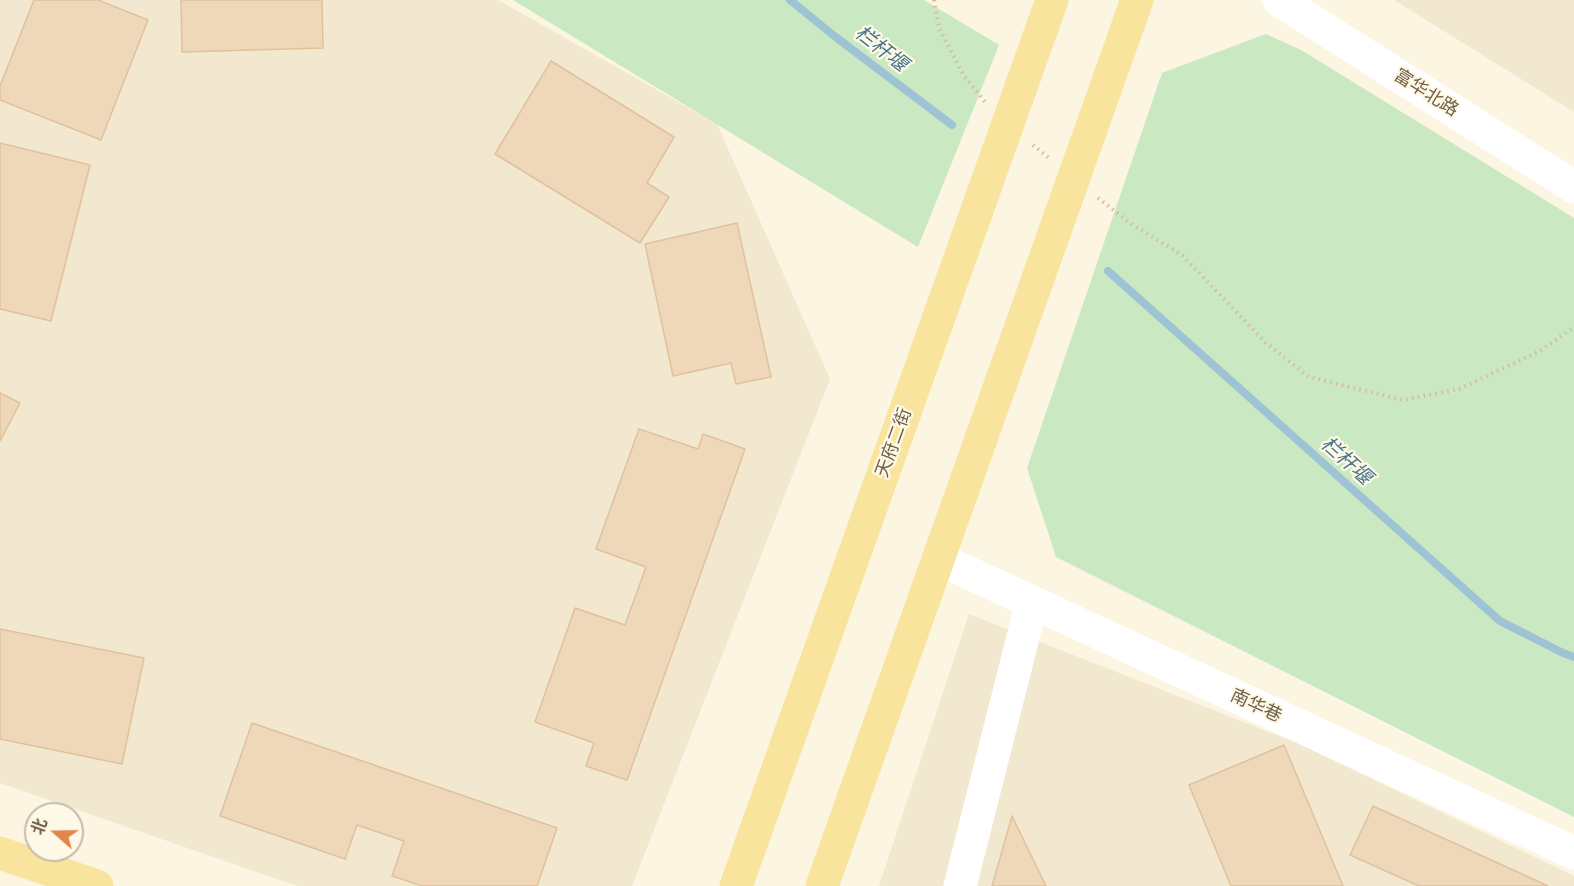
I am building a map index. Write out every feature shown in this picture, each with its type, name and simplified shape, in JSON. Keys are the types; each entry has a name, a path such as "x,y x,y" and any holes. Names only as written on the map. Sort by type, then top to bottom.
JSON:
{"main road":[{"name":"天府二街","path":"736,886 1052,0"},
{"path":"822,886 1137,0"},
{"path":"0,853 97,886"}],"street":[{"name":"富华北路","path":"1279,0 1574,187"},
{"name":"南华巷","path":"939,559 1574,853"},
{"path":"960,886 1032,602"}],"path":[{"path":"934,0 939,28 964,76 990,108"},
{"path":"1033,145 1051,160"},
{"path":"1096,196 1133,225 1182,255 1266,343 1310,377 1402,400 1459,389 1540,351 1574,327"}],"shaded area":[{"path":"0,0 498,0 717,124 830,379 632,886 297,886 84,812 84,802 55,802 0,783"},
{"path":"1394,0 1574,0 1574,112"},
{"path":"969,614 1297,743 1574,876 1574,886 879,886"}],"green space":[{"path":"513,0 924,0 999,45 918,247"},
{"path":"1266,34 1301,50 1574,218 1574,817 1056,557 1027,468 1162,73"}],"building":[{"path":"34,0 98,0 148,20 101,140 0,100 0,86"},
{"path":"181,0 322,0 323,48 182,52"},
{"path":"551,61 674,137 647,183 669,197 640,243 495,154"},
{"path":"0,143 90,165 51,321 0,309"},
{"path":"737,223 771,377 736,384 731,363 673,376 645,244"},
{"path":"0,393 20,403 0,441"},
{"path":"639,429 698,449 703,434 745,449 627,780 586,766 594,743 535,722 575,608 625,625 646,567 596,549"},
{"path":"0,629 144,658 122,764 0,739"},
{"path":"252,723 557,828 537,886 422,886 392,876 404,841 357,825 345,859 220,816"},
{"path":"1284,745 1343,886 1231,886 1189,785"},
{"path":"1373,806 1548,886 1419,886 1350,855"},
{"path":"1012,816 1046,886 992,886"}],"waterway":[{"name":"栏杆堰","path":"790,0 952,125"},
{"name":"栏杆堰","path":"1108,271 1500,621 1574,657"}]}
